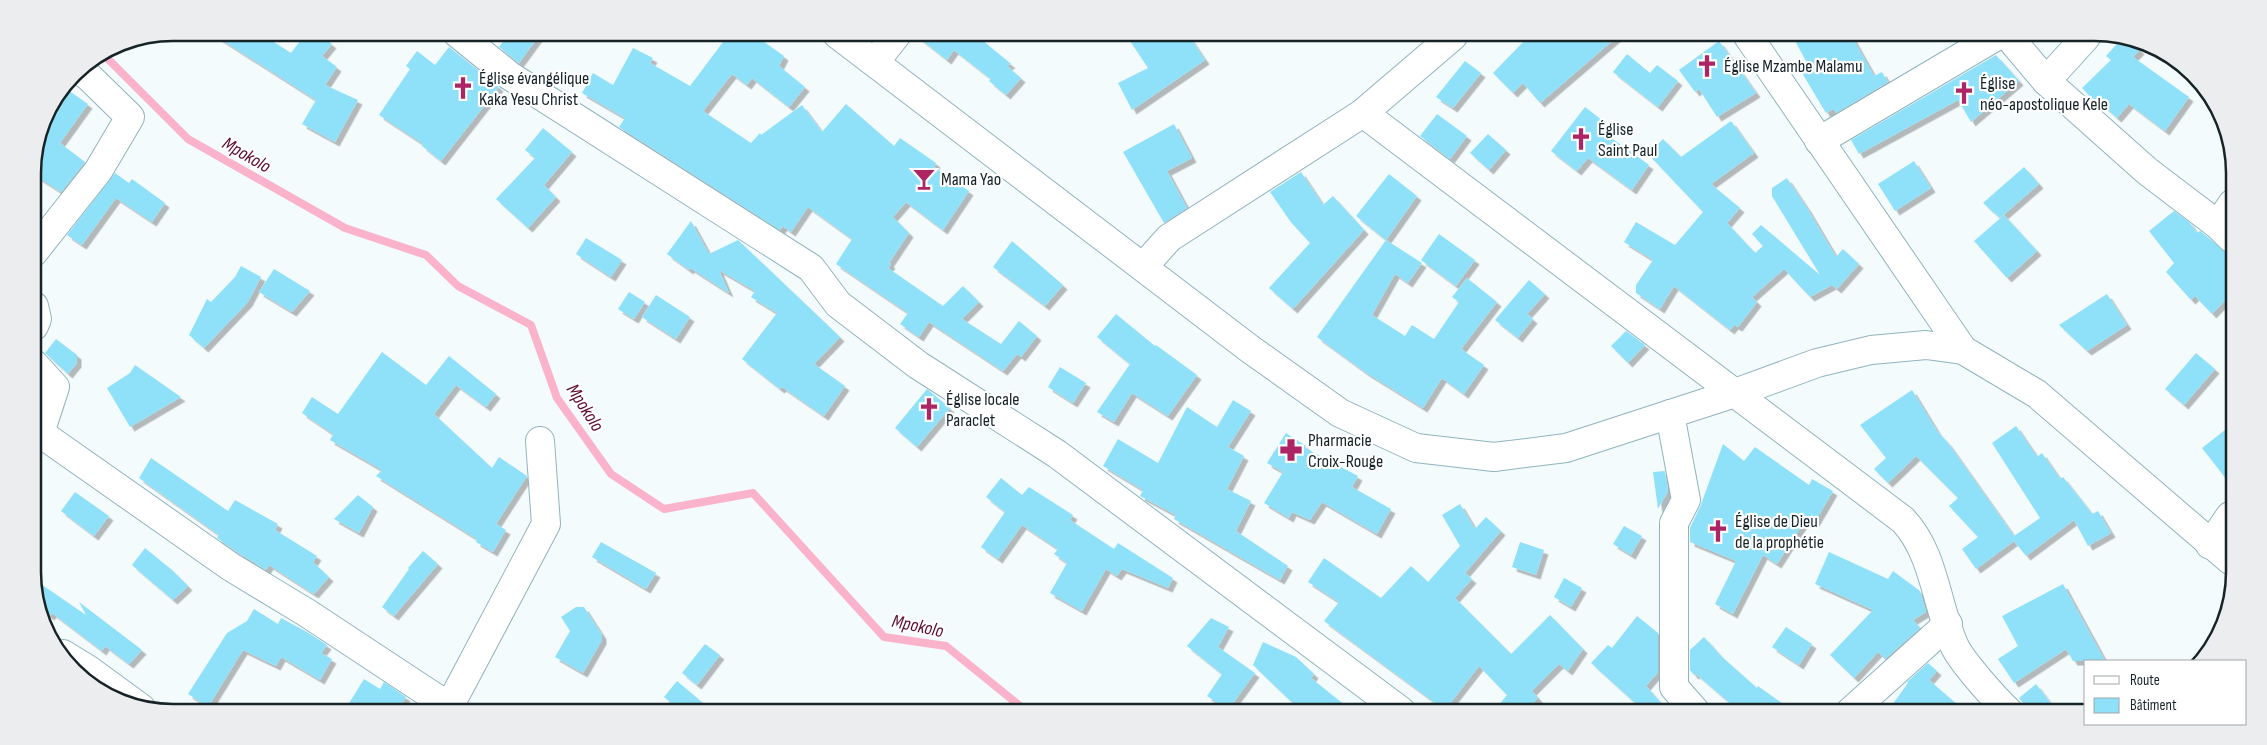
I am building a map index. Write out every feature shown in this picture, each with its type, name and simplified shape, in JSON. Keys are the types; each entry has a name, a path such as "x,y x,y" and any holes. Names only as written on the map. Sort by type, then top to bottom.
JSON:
{"main road":[{"path":"467,41 510,76 811,268 838,304 918,365 1056,454 1391,703"},
{"path":"846,41 1144,266 1250,349 1340,414 1416,448 1494,456 1566,448 1735,394 1817,363 1871,350 1926,345 1962,350 2037,394 2220,552 2226,530"},
{"path":"875,62 892,41"},
{"path":"1144,266 1169,238 1363,113 1448,41"},
{"path":"1751,41 1962,350"},
{"path":"1819,141 1988,41"},
{"path":"2012,41 2046,81 2147,171 2226,221"},
{"path":"2046,81 2082,41"},
{"path":"42,242 98,171 130,117 86,74"},
{"path":"1363,113 1903,520 1913,530 1925,554 1956,648 1999,703"},
{"path":"41,372 55,387 41,423"},
{"path":"1670,414 1686,500 1674,523 1674,687 1688,703"},
{"path":"41,438 231,567 307,613 444,704"},
{"path":"452,704 546,524 540,441"},
{"path":"1860,703 1948,624"},
{"path":"79,664 119,692"}],"building":[{"path":"224,41 272,41 291,53 300,41 328,41 332,44 322,56 337,67 325,85 358,100 335,142 302,124 316,100"},
{"path":"504,41 535,41 519,63 499,47"},
{"path":"724,41 763,41 784,56 779,66 805,87 789,107 752,78 747,85 732,74 703,111 751,143 760,133 761,135 802,105 822,132 846,104 894,146 900,138 936,163 934,167 969,191 943,230 906,202 893,217 909,233 889,263 891,264 888,268 943,306 963,286 979,302 962,319 1001,344 1019,321 1037,336 1021,357 1017,354 1003,371 929,322 919,337 900,324 908,313 836,264 852,239 808,207 791,232 783,226 780,230 619,127 625,118 582,93 593,73 613,85 633,48 653,58 650,63 690,86"},
{"path":"923,41 983,41 1011,64 1007,66 1021,78 1006,95 989,81 991,79 954,50 947,60"},
{"path":"1130,41 1192,41 1205,60 1132,110 1118,83 1148,68"},
{"path":"1524,41 1612,41 1540,103 1523,83 1513,93 1493,73"},
{"path":"1719,41 1756,93 1717,117 1699,89 1695,92 1679,70"},
{"path":"1795,41 1854,41 1874,76 1882,72 1888,82 1836,113 1834,109 1826,113 1799,68 1807,63"},
{"path":"2117,43 2140,50 2133,57 2189,97 2165,131 2129,104 2117,118 2100,103 2098,105 2082,88 2111,60 2106,56"},
{"path":"449,47 499,87 441,161 422,146 423,144 379,115 410,69 406,66 417,51 435,65"},
{"path":"1627,54 1650,73 1657,65 1678,81 1658,107 1613,72"},
{"name":"Église néo-apostolique Kele","path":"1996,55 2019,81 1971,122 1958,100 1859,154 1851,140"},
{"path":"1465,61 1481,73 1453,108 1436,97"},
{"path":"70,92 88,104 60,143 85,162 61,192 42,180 42,165 48,131 59,107"},
{"path":"1585,107 1611,127 1606,134 1649,165 1632,190 1588,158 1577,171 1551,151"},
{"path":"1437,114 1467,136 1450,159 1420,136"},
{"path":"1731,121 1754,153 1711,184 1740,208 1727,223 1755,253 1763,246 1752,234 1761,225 1820,275 1772,196 1772,188 1787,178 1836,257 1843,249 1859,264 1837,289 1832,285 1810,297 1784,269 1752,297 1757,302 1738,327 1734,325 1730,330 1674,286 1660,309 1636,293 1636,285 1653,260 1624,242 1636,222 1675,245 1703,212 1648,154 1663,139 1681,157"},
{"path":"1174,124 1192,158 1167,171 1187,208 1164,223 1123,152"},
{"path":"543,128 572,152 544,185 556,197 528,228 496,199 535,158 525,150"},
{"path":"1488,134 1506,150 1489,170 1470,153"},
{"path":"1914,161 1931,188 1895,211 1878,184"},
{"path":"2024,167 2039,184 2000,218 1983,203"},
{"path":"1301,172 1323,205 1333,196 1364,230 1293,309 1269,288 1310,243 1290,221 1270,192"},
{"path":"115,173 129,183 132,179 165,203 152,222 116,198 82,245 67,235"},
{"path":"1389,174 1417,196 1386,240 1356,216"},
{"path":"2174,211 2189,222 2197,233 2200,231 2226,252 2226,299 2212,314 2195,296 2191,300 2166,272 2174,263 2149,231"},
{"path":"2004,215 2037,251 2007,278 1974,241"},
{"path":"691,221 709,254 738,240 840,337 814,364 845,386 824,416 782,387 780,389 742,359 777,313 751,297 755,291 719,270 729,293 690,268 689,270 667,254"},
{"path":"1439,234 1475,260 1456,286 1421,260"},
{"path":"586,238 622,260 611,277 576,254"},
{"path":"1386,240 1422,263 1408,283 1395,274 1372,315 1405,336 1412,325 1434,339 1459,302 1452,297 1467,278 1497,302 1461,349 1484,365 1464,394 1442,378 1423,408 1365,372 1317,337"},
{"path":"1012,241 1063,285 1045,306 993,267"},
{"path":"241,266 261,277 248,302 204,348 189,335 207,299 211,302 235,277"},
{"path":"274,269 310,291 292,312 259,292"},
{"path":"1529,280 1545,294 1527,314 1533,319 1518,338 1495,320"},
{"path":"629,292 645,302 634,319 618,309"},
{"path":"2107,294 2127,325 2087,351 2059,325"},
{"path":"656,295 690,317 676,339 642,317"},
{"path":"1116,314 1155,346 1197,375 1168,416 1132,393 1114,422 1097,412 1130,364 1097,337"},
{"path":"1626,331 1645,345 1628,363 1611,346"},
{"path":"56,339 77,355 77,363 68,374 45,353"},
{"path":"382,352 426,385 449,356 496,394 486,407 456,385 434,414 492,468 499,457 527,476 496,524 506,530 493,552 476,542 477,539 376,476 382,470 330,440 333,434 302,413 312,397 338,414"},
{"path":"2196,353 2215,369 2184,405 2165,389"},
{"path":"135,365 181,397 130,427 107,388 130,373"},
{"path":"1060,367 1086,383 1073,403 1048,387"},
{"path":"927,389 950,408 917,447 895,428"},
{"path":"1912,390 1937,431 1948,443 2014,536 2040,518 1992,443 2016,426 2037,457 2042,453 2060,479 2063,477 2092,514 2098,511 2111,533 2088,546 2074,520 2026,556 2014,541 1976,569 1962,549 1978,537 1949,506 1958,498 1916,456 1888,483 1874,469 1886,458 1860,425"},
{"path":"1233,400 1251,411 1228,447 1244,456 1227,489 1251,501 1236,531 1288,566 1280,580 1174,519 1176,515 1140,496 1143,490 1103,466 1118,439 1158,463 1187,407 1217,427"},
{"path":"2226,429 2226,479 2202,448"},
{"path":"1286,433 1306,446 1305,448 1358,476 1352,487 1391,509 1377,534 1322,502 1310,520 1292,512 1289,518 1264,503 1283,472 1267,463"},
{"path":"1723,444 1744,461 1755,447 1809,485 1812,479 1833,491 1815,522 1807,517 1777,564 1763,555 1733,614 1715,604 1736,561 1690,542 1690,528 1700,507"},
{"path":"151,458 228,511 235,500 278,524 275,530 317,556 313,562 329,577 314,594 269,565 266,570 240,554 217,538 219,535 139,478"},
{"path":"1665,471 1668,491 1658,509 1653,472"},
{"path":"1001,478 1022,495 1029,487 1073,515 1070,520 1114,549 1118,543 1173,578 1168,588 1122,569 1117,576 1106,569 1082,611 1050,593 1067,563 1054,554 1058,549 1022,525 998,559 981,547 1005,512 986,497"},
{"path":"75,492 109,516 94,536 61,511"},
{"path":"358,495 373,507 359,533 334,519"},
{"path":"1460,504 1475,529 1486,517 1501,531 1465,573 1472,579 1455,598 1511,654 1550,615 1583,649 1568,671 1559,664 1532,691 1538,698 1533,703 1500,703 1507,695 1479,666 1450,703 1436,703 1324,621 1339,602 1308,582 1324,558 1381,598 1411,566 1428,582 1460,546 1442,515"},
{"path":"1624,526 1642,536 1631,555 1613,544"},
{"path":"601,542 656,573 646,589 592,557"},
{"path":"1520,542 1544,550 1536,575 1512,567"},
{"path":"145,548 188,586 173,600 132,565"},
{"path":"423,551 438,564 394,616 382,607 408,568"},
{"path":"1829,552 1888,579 1893,571 1920,591 1926,612 1913,620 1919,629 1885,659 1878,652 1854,678 1830,655 1873,610 1815,584"},
{"path":"1564,578 1582,588 1571,607 1554,597"},
{"path":"2063,584 2104,660 2073,661 2066,649 2014,683 1998,659 2018,646 2002,616"},
{"path":"43,585 86,615 79,602 142,650 129,664 105,646 102,651 52,613 50,616"},
{"path":"576,607 584,607 602,635 602,640 583,673 555,657 570,631 561,617"},
{"path":"254,609 278,624 281,618 327,645 321,653 332,659 320,680 281,657 276,666 243,650 210,704 203,704 188,694 227,633 247,621"},
{"path":"1637,616 1658,633 1658,672 1646,686 1661,703 1635,703 1591,663 1608,645 1612,648"},
{"path":"1211,618 1229,627 1218,647 1255,673 1233,703 1218,703 1207,696 1222,674 1187,646"},
{"path":"1786,627 1812,644 1799,665 1772,647"},
{"path":"1704,637 1721,656 1757,688 1758,686 1782,703 1730,703 1690,670 1690,650"},
{"path":"1263,642 1296,657 1314,674 1311,678 1343,703 1293,703 1253,665"},
{"path":"705,644 720,655 697,685 682,673"},
{"path":"1928,663 1937,671 1929,680 1956,703 1893,703 1907,682"},
{"path":"364,679 380,689 384,682 406,697 402,703 404,704 349,704"},
{"path":"677,681 704,704 672,704 664,697"},
{"path":"2036,684 2050,703 2023,703 2019,698"}],"waterway":[{"name":"Mpokolo","path":"108,59 188,139 345,228 426,255 458,286 531,325 557,398 611,474 664,509 753,493 884,637 946,646 1017,704"}],"place":[{"name":"Église Mzambe Malamu","path":"1707,66"},
{"name":"Église évangélique Kaka Yesu Christ","path":"463,88"},
{"name":"Église néo-apostolique Kele","path":"1964,93"},
{"name":"Église Saint Paul","path":"1581,139"},
{"name":"Mama Yao","path":"924,179"},
{"name":"Église locale Paraclet","path":"929,409"},
{"name":"Pharmacie Croix-Rouge","path":"1291,450"},
{"name":"Église de Dieu de la prophétie","path":"1718,531"}]}
